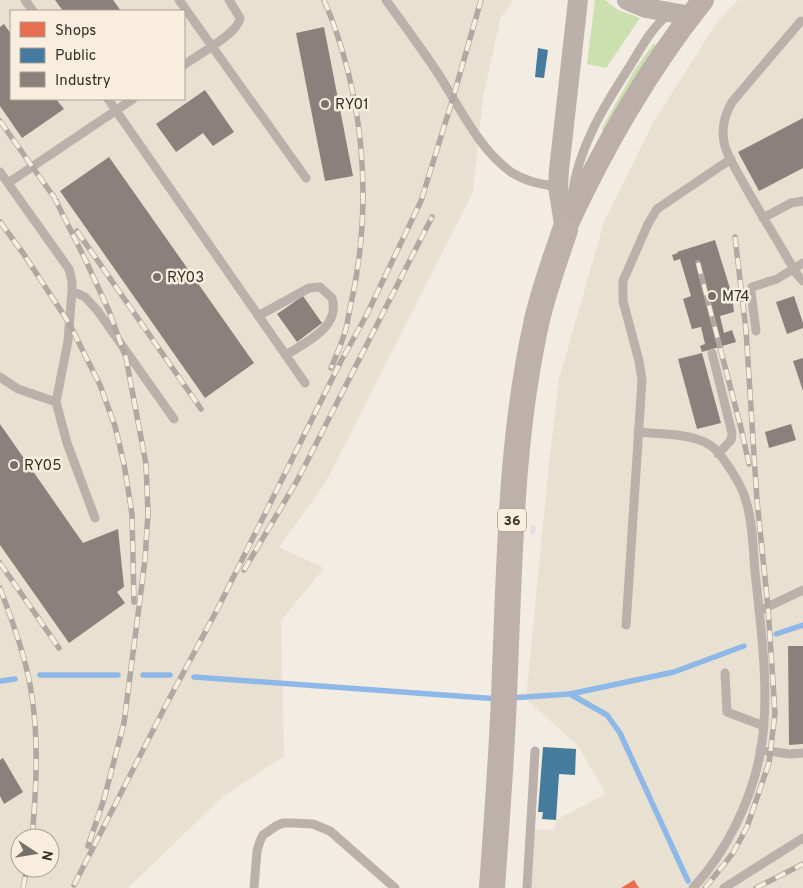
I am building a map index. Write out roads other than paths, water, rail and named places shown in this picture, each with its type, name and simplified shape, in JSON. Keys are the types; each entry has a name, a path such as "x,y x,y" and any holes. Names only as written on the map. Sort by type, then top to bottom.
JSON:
{"main road":[{"path":"565,230 605,149 689,9"},
{"name":"36","path":"492,888 503,733 516,446 537,321 548,277 565,230"}],"street":[{"path":"565,230 558,187 578,0"},
{"path":"627,0 646,8 689,9"}],"lane":[{"path":"179,0 306,178"},
{"path":"185,64 234,31 240,22 237,11 229,0"},
{"path":"386,0 438,74 477,136 495,158 528,182 558,187"},
{"path":"802,21 732,102 726,111 723,132 724,143 731,159 763,218 803,281"},
{"path":"109,100 305,383"},
{"path":"8,183 131,100"},
{"path":"626,625 641,370 623,301 623,281 648,224 657,210 731,159"},
{"path":"0,172 66,265 72,281 68,341 56,402 67,443 95,518"},
{"path":"763,218 790,203 803,201"},
{"path":"756,331 752,287 777,279 803,263"},
{"path":"258,316 309,288 320,287 329,293 332,298 334,311 329,324 286,355"},
{"path":"72,291 85,297 98,310 174,419"},
{"path":"712,353 732,433 731,440 718,454"},
{"path":"0,377 18,389 56,402"},
{"path":"638,432 698,439 706,443 718,454 740,487 746,500 750,522 759,611 764,726 753,781 732,831 704,876 693,888"},
{"path":"759,611 803,590"},
{"path":"725,673 727,712 764,726"},
{"path":"760,750 790,754 803,753"},
{"path":"527,888 535,751"},
{"path":"254,888 257,851 260,841 264,835 276,826 292,823 313,824 330,831 395,888"},
{"path":"724,888 803,838"}],"waterway":[{"path":"776,634 803,625"},
{"path":"510,698 570,694 674,672 744,646"},
{"path":"40,675 118,675"},
{"path":"143,675 170,675"},
{"path":"194,677 499,699"},
{"path":"0,681 15,679"},
{"path":"570,694 607,715 620,733 688,881"}],"railway":[{"path":"324,0 338,36 356,110 363,186 362,224 352,299 345,332 331,368"},
{"path":"74,885 217,610 340,363 366,316 421,201 481,0"},
{"path":"0,121 56,200"},
{"path":"53,195 109,311 126,358 146,464 148,513 145,560 124,723 104,799 88,846"},
{"path":"244,570 298,479 432,217"},
{"path":"0,222 23,253 69,323 100,385 115,426 124,464 132,514 134,602"},
{"path":"77,231 201,409"},
{"path":"705,888 733,853 747,827 769,763 775,713 768,607 757,501 746,330 735,237"},
{"path":"698,263 749,464"},
{"path":"0,563 59,648"},
{"path":"0,588 23,655 32,697 36,750 33,828"},
{"path":"756,888 803,864"},
{"path":"23,888 25,878"}],"place":[{"name":"RY01","path":"325,104"},
{"name":"RY03","path":"157,277"},
{"name":"M74","path":"712,296"},
{"name":"RY05","path":"14,465"}]}
